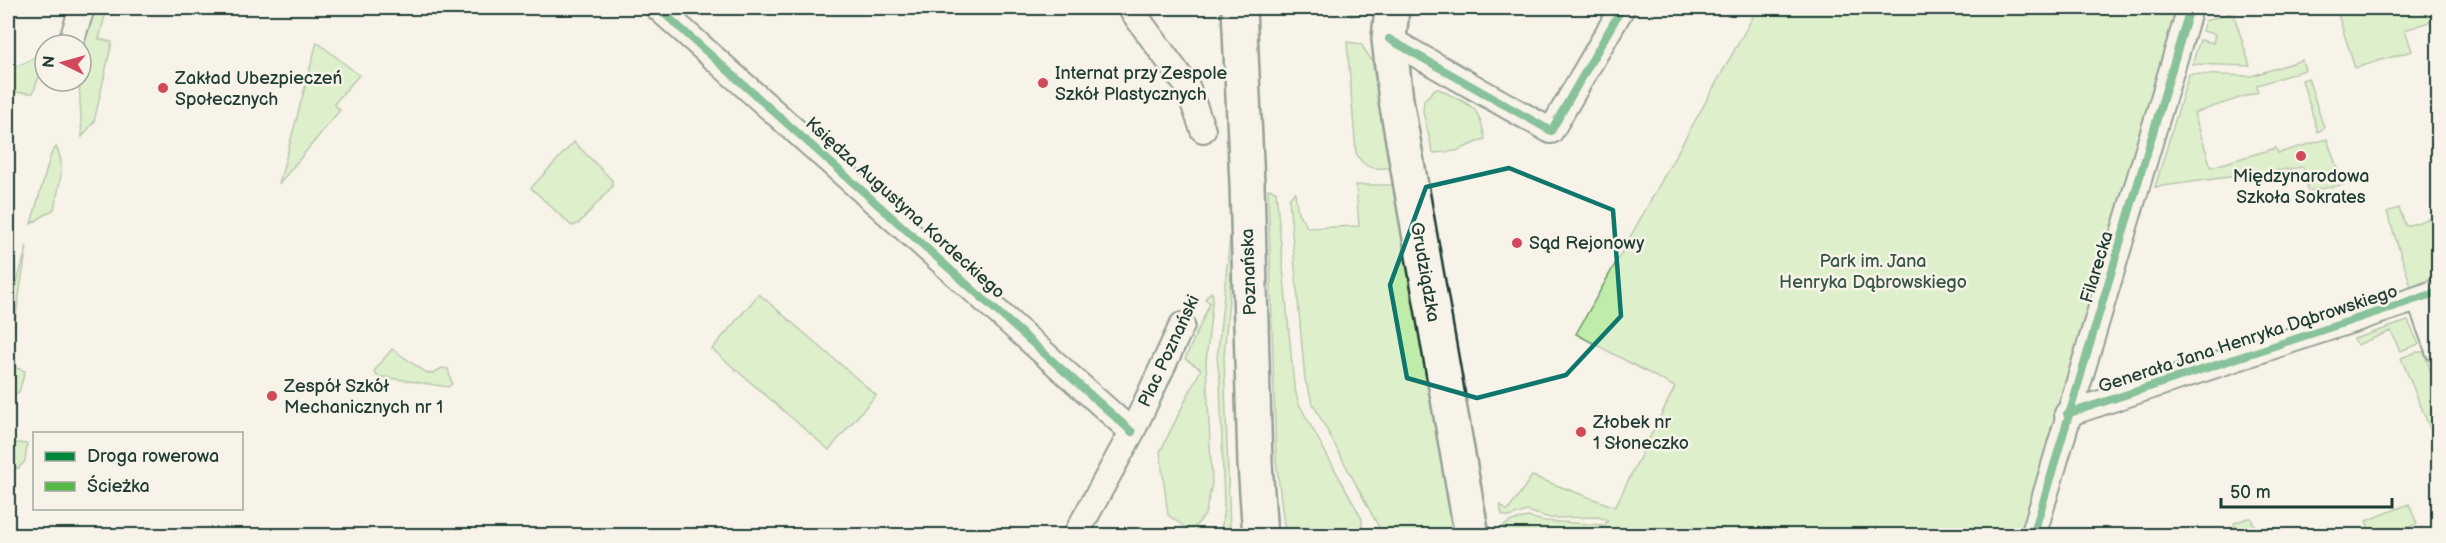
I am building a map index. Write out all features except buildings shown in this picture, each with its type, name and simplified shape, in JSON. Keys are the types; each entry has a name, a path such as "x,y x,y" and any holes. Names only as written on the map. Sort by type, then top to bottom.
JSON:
{"main road":[{"name":"Poznańska","path":"1239,8 1247,184 1255,464 1260,536"},
{"name":"Grudziądzka","path":"1390,23 1408,173 1472,536"}],"street":[{"path":"74,33 82,8"},
{"name":"Księdza Augustyna Kordeckiego","path":"658,8 1131,432"},
{"path":"1130,8 1187,86 1203,130"},
{"path":"1390,23 1551,131 1622,8"},
{"name":"Filarecka","path":"2033,536 2067,414 2190,8"},
{"path":"2429,295 2439,351"},
{"name":"Generała Jana Henryka Dąbrowskiego","path":"2067,414 2429,295"},
{"name":"Plac Poznański","path":"1075,536 1131,432 1182,325"}],"highlighted area":[{"path":"1509,168 1613,210 1621,316 1566,375 1477,398 1407,378 1390,285 1426,187"}],"green space":[{"path":"94,8 107,8 99,39 112,42 94,122 82,137 80,93 93,93 93,33 86,33"},
{"path":"1348,8 1371,8 1364,14 1350,16"},
{"name":"Park im. Jana Henryka Dąbrowskiego","path":"1758,8 2190,8 2033,535 1506,535 1503,526 1528,517 1544,521 1605,525 1608,520 1598,517 1550,518 1527,511 1509,517 1502,515 1500,505 1508,511 1532,476 1615,507 1675,387 1576,334"},
{"path":"2336,8 2438,8 2438,19 2405,30 2412,51 2355,68"},
{"path":"2233,12 2250,66 2192,64 2200,40 2213,43 2215,34 2202,31 2205,21"},
{"path":"317,42 359,75 334,104 340,110 279,184"},
{"path":"1347,42 1361,44 1372,61 1391,167 1370,167 1356,153"},
{"path":"33,58 33,93 8,92 8,67"},
{"path":"2302,60 2305,70 2257,85 2258,92 2194,113 2211,167 2276,148 2278,153 2327,139 2343,185 2308,191 2303,167 2155,187 2189,74 2251,76"},
{"path":"2308,78 2324,128 2318,132 2302,80"},
{"path":"1435,89 1471,106 1476,111 1485,139 1456,151 1433,153 1423,112 1424,100"},
{"path":"574,142 612,180 612,187 579,223 572,226 531,188"},
{"path":"56,147 61,170 54,209 31,224 51,154"},
{"path":"1356,185 1394,185 1454,535 1383,535 1313,404 1305,380 1289,199 1295,192 1298,213 1308,228 1359,226"},
{"path":"1268,189 1276,191 1294,386 1299,404 1362,519 1362,535 1285,532 1276,459"},
{"path":"2399,208 2406,226 2438,216 2438,277 2411,286 2387,212"},
{"path":"1230,238 1234,239 1224,357 1230,531 1221,531 1224,507 1220,380 1217,359"},
{"path":"27,246 8,365 8,316"},
{"path":"1211,292 1213,295 1206,362 1212,484 1205,515 1191,531 1168,515 1160,452 1201,369 1185,359 1210,303 1205,299"},
{"path":"759,294 876,395 829,450 712,349"},
{"path":"2408,321 2419,344 2400,351 2391,331 2357,345 2354,339"},
{"path":"392,349 427,373 433,373 442,368 448,369 452,384 448,387 377,376 374,371"},
{"path":"2424,352 2438,392 2438,448 2401,358"},
{"path":"8,365 25,371 19,392 8,396"},
{"path":"8,442 27,444 25,461 19,468 8,469"},
{"path":"2409,504 2417,524 2385,535 2371,535 2366,521"},
{"path":"2251,518 2258,535 2238,535 2234,523"}],"water":[{"path":"1916,528 1927,529 1933,535 1905,535"}],"marked path":[{"path":"1075,536 1078,531"}],"cycle path":[{"path":"658,8 1132,432"},
{"path":"1389,39 1551,131 1622,8"},
{"path":"2033,536 2190,8"},
{"path":"2067,414 2438,292"}],"place":[{"name":"Internat przy Zespole Szkół Plastycznych","path":"1043,83"},
{"name":"Zakład Ubezpieczeń Społecznych","path":"163,88"},
{"name":"Międzynarodowa Szkoła Sokrates","path":"2301,156"},
{"name":"Sąd Rejonowy","path":"1517,243"},
{"name":"Zespół Szkół Mechanicznych nr 1","path":"272,396"},
{"name":"Złobek nr 1 Słoneczko","path":"1581,432"}]}
